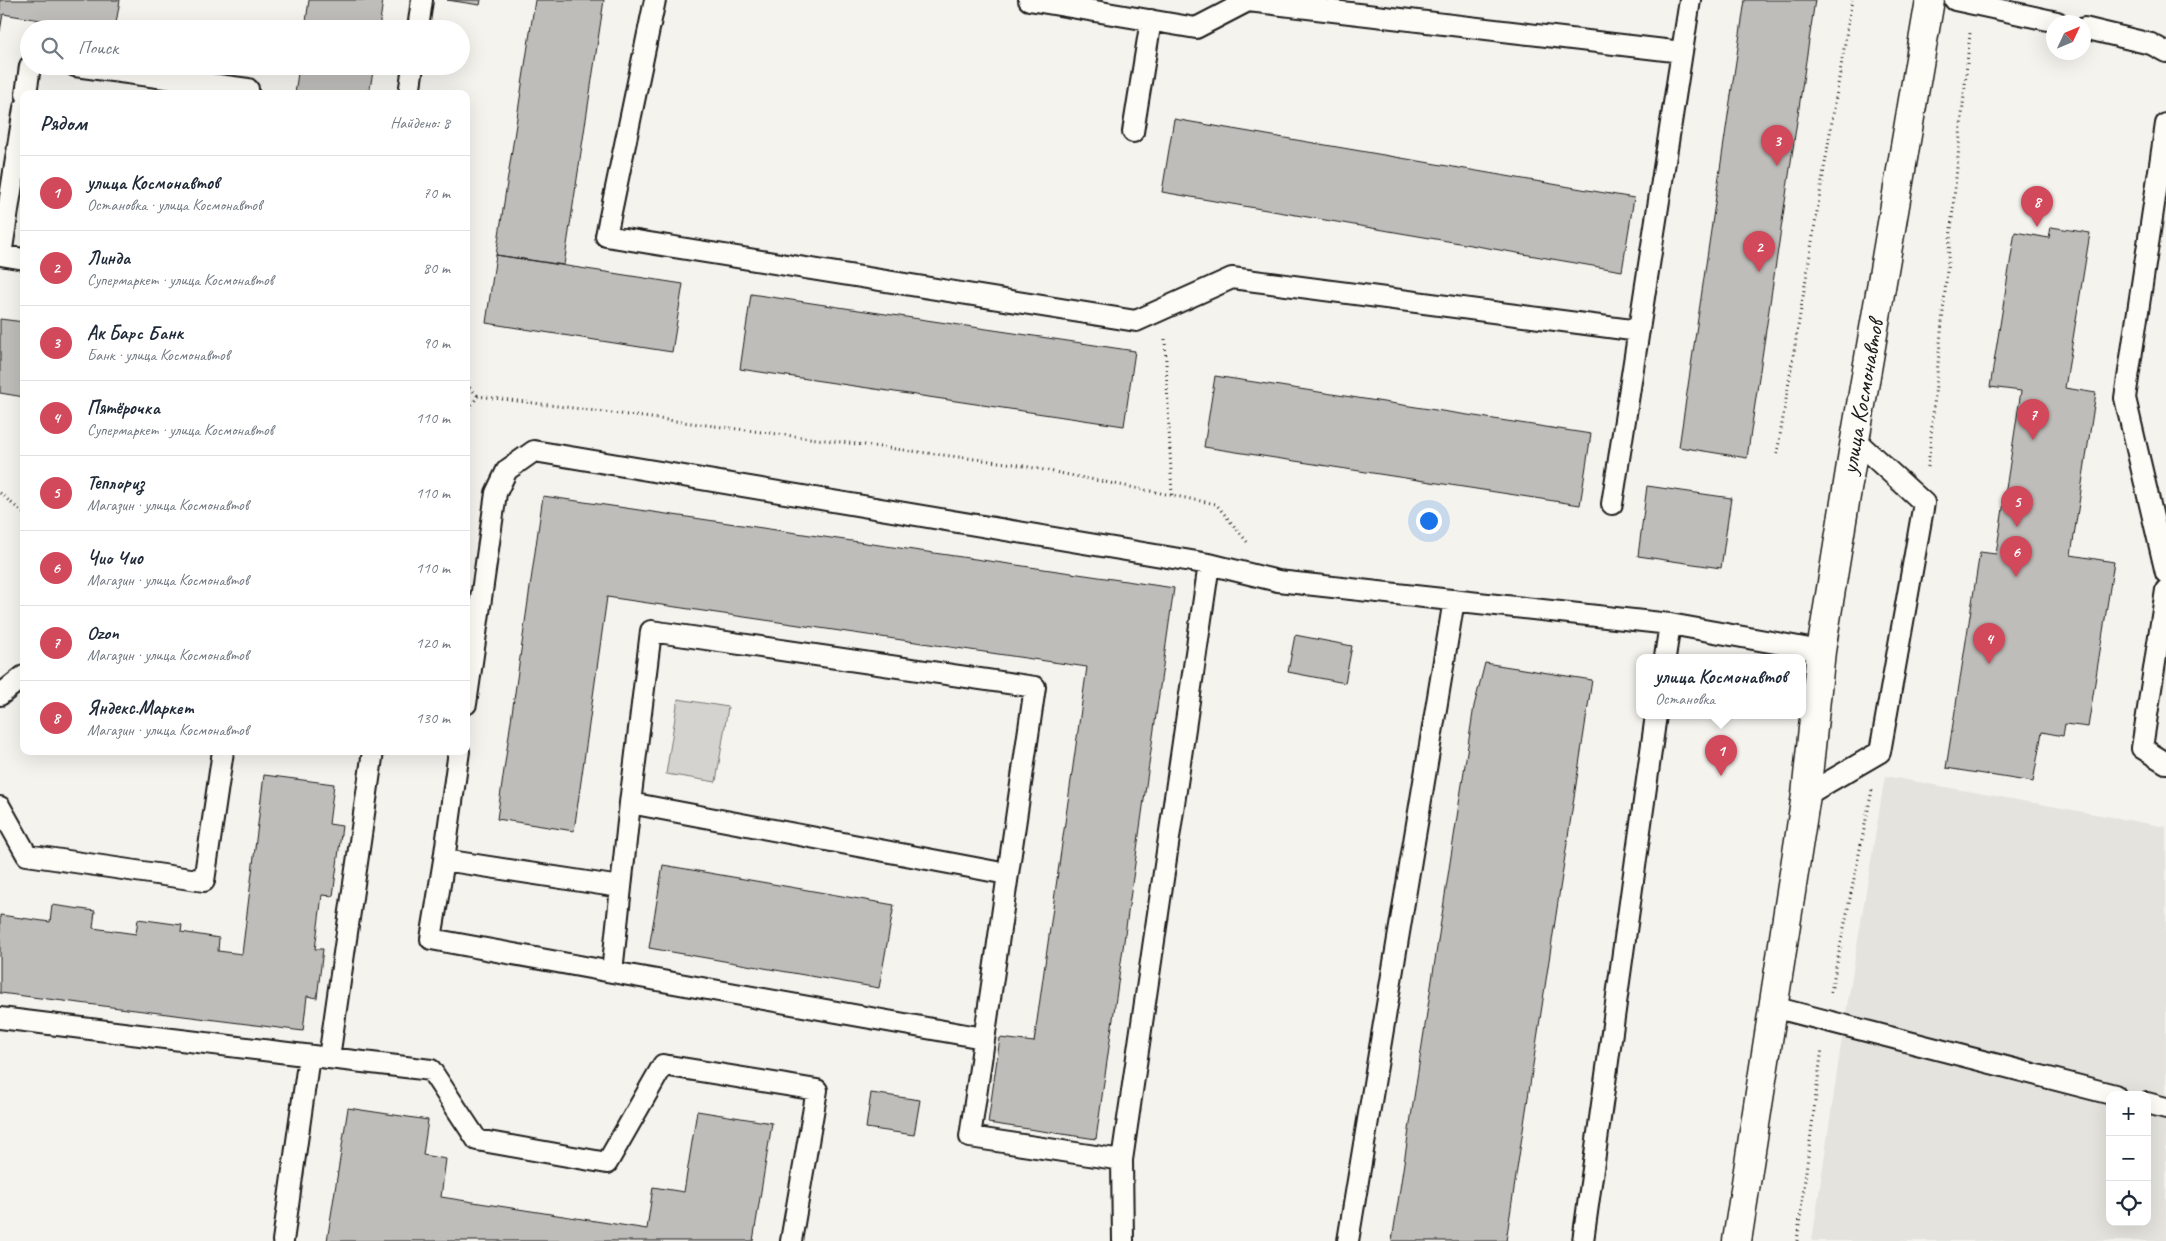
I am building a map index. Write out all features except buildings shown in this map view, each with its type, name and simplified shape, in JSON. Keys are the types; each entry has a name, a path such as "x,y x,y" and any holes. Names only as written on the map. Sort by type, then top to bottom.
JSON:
{"street":[{"name":"улица Космонавтов","path":"1737,1241 1806,795 1821,651 1854,440 1930,0"}],"lane":[{"path":"419,20 422,0"},
{"path":"655,0 606,236 1136,321 1232,278 1638,331"},
{"path":"1029,0 1196,28 1248,0 1682,52"},
{"path":"1612,504 1690,0"},
{"path":"1955,0 2046,20"},
{"path":"1133,132 1151,20"},
{"path":"2091,30 2151,44 2166,52"},
{"path":"27,90 29,75"},
{"path":"142,75 248,90"},
{"path":"410,90 412,75"},
{"path":"2166,124 2125,398 2166,573"},
{"path":"20,134 1,255 20,258"},
{"path":"1806,795 1880,752 1924,503 1854,440"},
{"path":"470,676 496,493 507,470 534,451 1209,564 1278,581 1670,624 1821,651"},
{"path":"1123,1241 1122,1160 1209,564"},
{"path":"2166,590 2142,748 2166,763"},
{"path":"1348,1241 1454,600"},
{"path":"1665,654 1670,624"},
{"path":"612,972 620,887 651,631 1035,687 970,1138 1122,1160"},
{"path":"0,695 20,679"},
{"path":"1583,1241 1655,719"},
{"path":"0,807 27,855 204,880 222,755"},
{"path":"329,1058 370,755"},
{"path":"459,755 431,939 983,1038"},
{"path":"630,802 1007,874"},
{"path":"444,860 620,887"},
{"path":"1773,1007 2106,1093"},
{"path":"0,1018 431,1070 477,1140 607,1163 663,1065 817,1090 792,1241"},
{"path":"283,1241 309,1056"},
{"path":"2151,1104 2166,1108"}],"path":[{"path":"1777,454 1852,0"},
{"path":"1164,309 1172,495"},
{"path":"470,388 478,396 1014,464 1216,504 1278,581"},
{"path":"470,407 478,396"},
{"path":"0,493 20,510"}],"shaded area":[{"path":"678,699 728,707 716,782 666,774"},
{"path":"1885,776 2166,827 2166,1241 1812,1241 1844,1025"}],"place":[{"name":"Ак Барс Банк","path":"1777,166"},
{"name":"Яндекс.Маркет","path":"2037,227"},
{"name":"Линда","path":"1759,272"},
{"name":"Ozon","path":"2033,440"},
{"name":"Теплориз","path":"2017,527"},
{"name":"Чио Чио","path":"2016,577"},
{"name":"Пятёрочка","path":"1989,664"},
{"name":"улица Космонавтов","path":"1721,776"}]}
